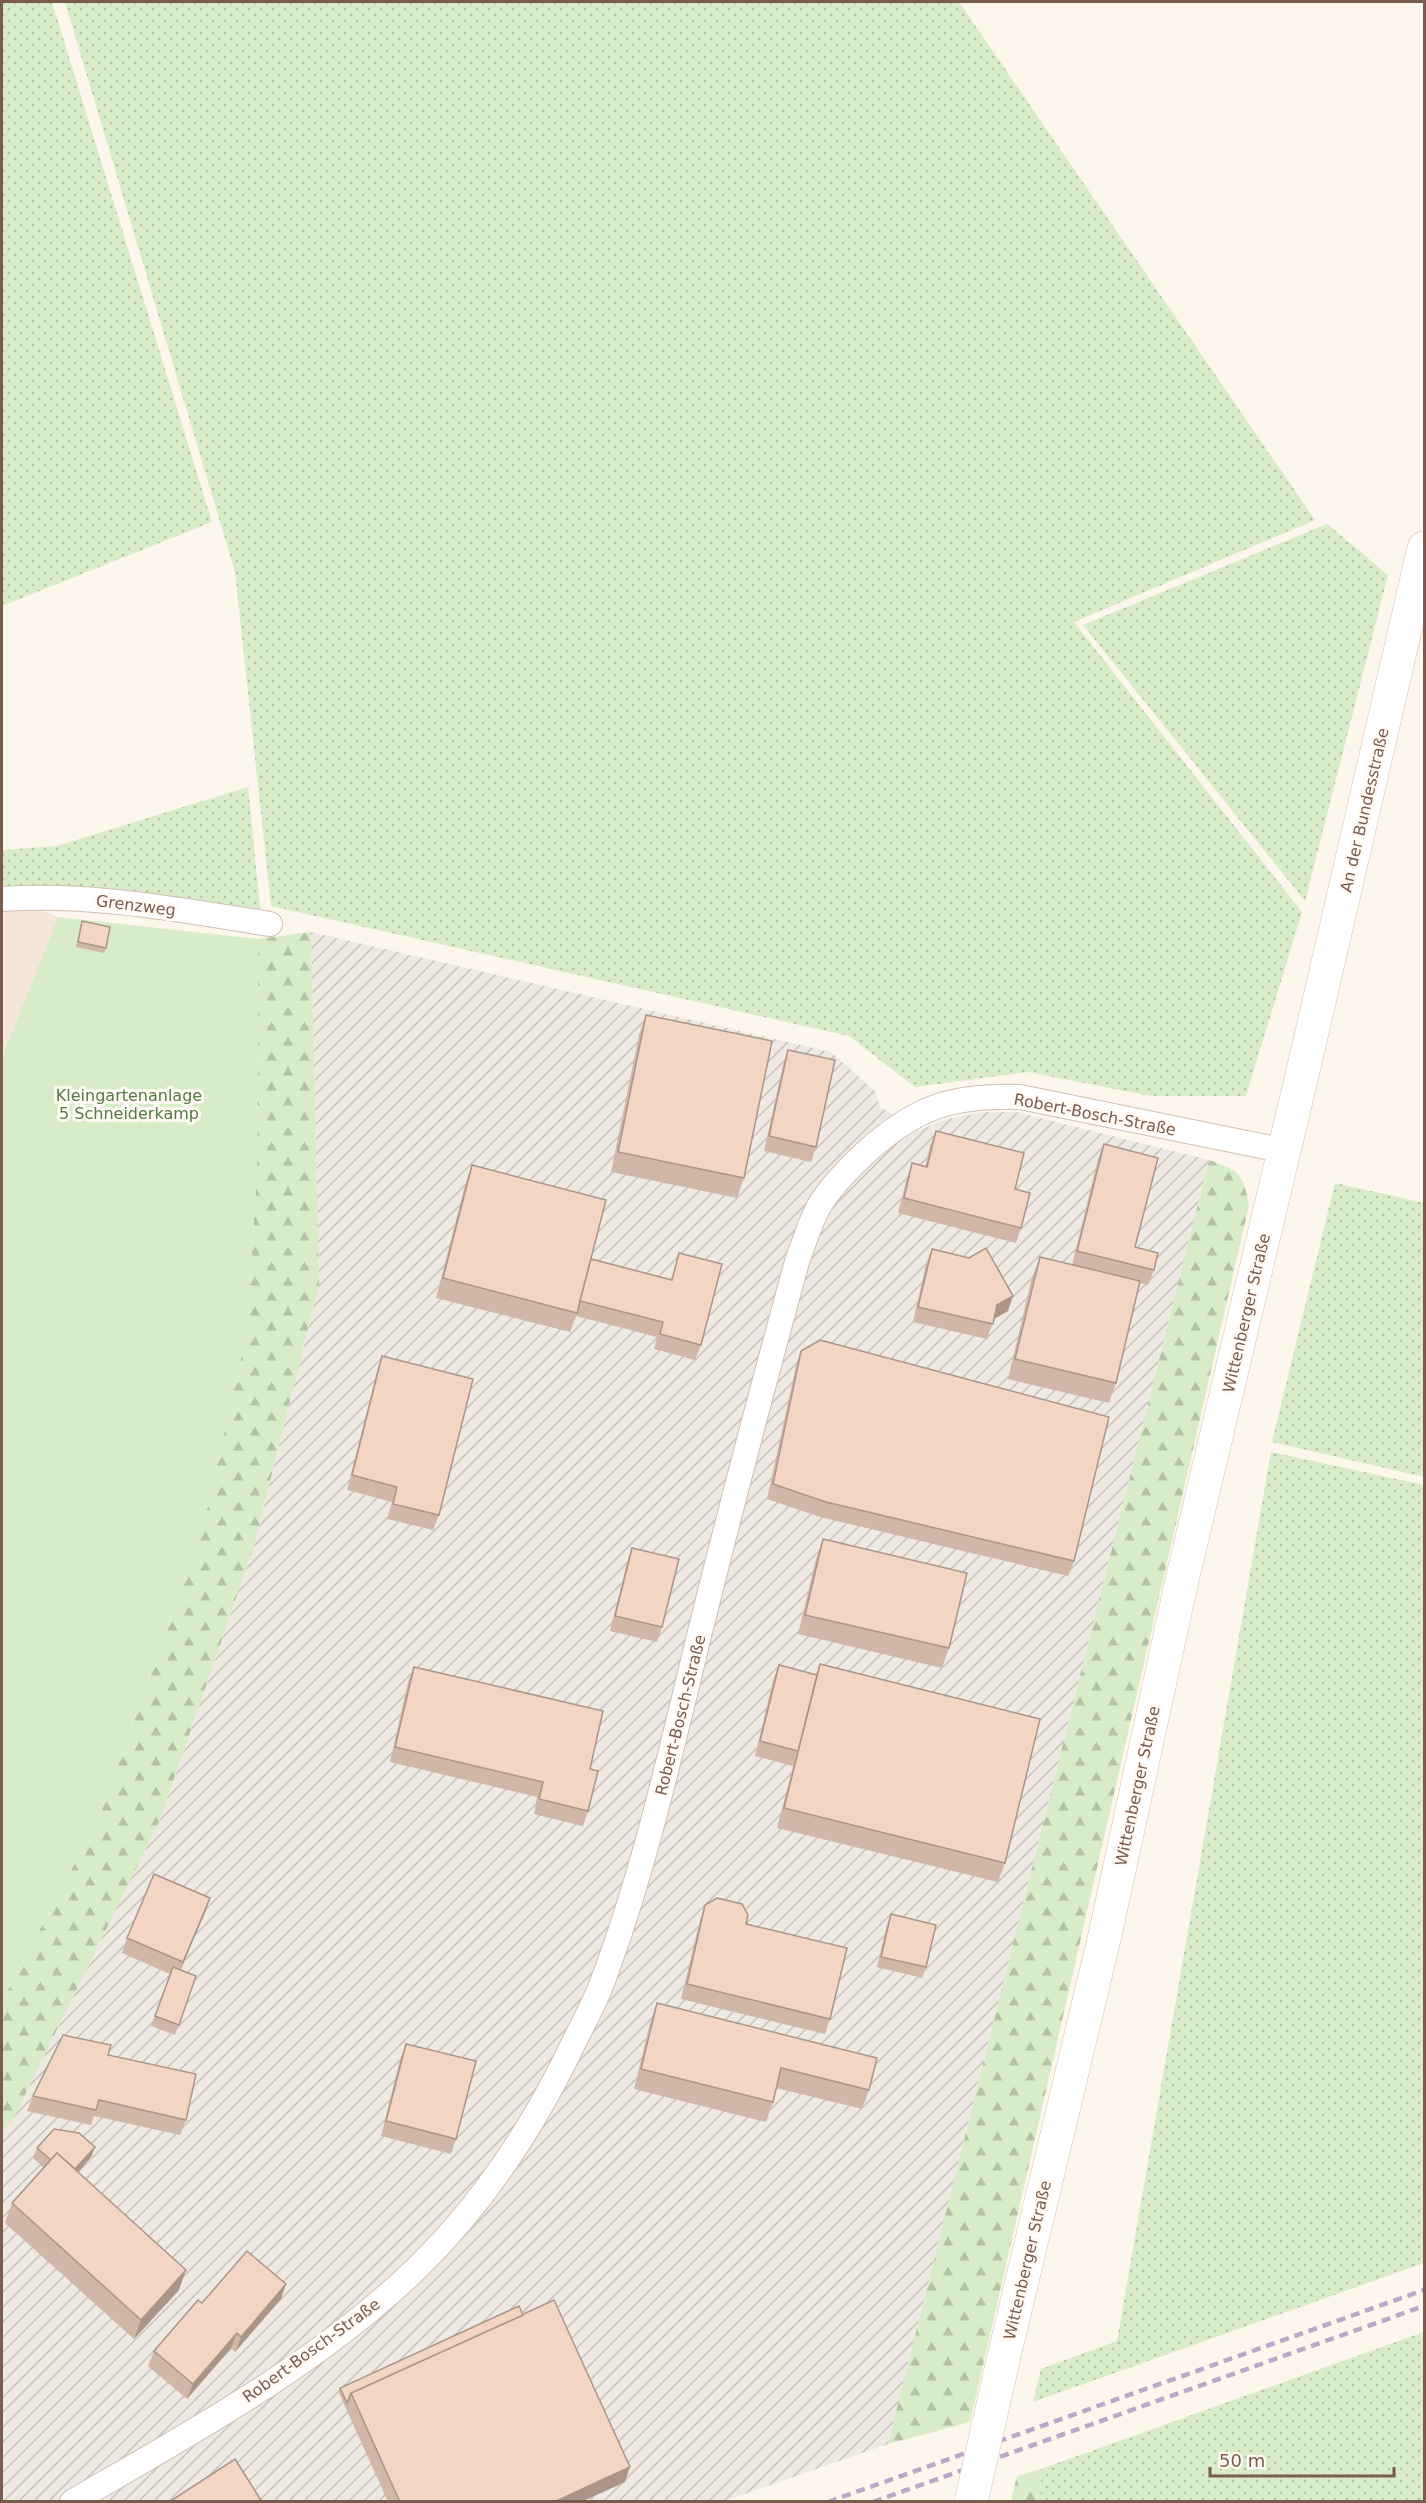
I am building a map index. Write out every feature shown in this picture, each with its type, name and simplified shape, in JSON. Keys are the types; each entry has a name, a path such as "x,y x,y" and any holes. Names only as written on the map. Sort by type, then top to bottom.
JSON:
{"main road":[{"name":"An der Bundesstraße","path":"1303,1071 1425,548"},
{"name":"Wittenberger Straße","path":"971,2502 1105,1935 1182,1580 1303,1071"}],"street":[{"name":"Grenzweg","path":"2,899 41,896 107,899 270,924"},
{"name":"Robert-Bosch-Straße","path":"72,2502 214,2419 294,2367 357,2321 417,2268 469,2213 538,2112 600,1988 621,1931 649,1840 712,1586 798,1258 819,1206 847,1170 880,1139 910,1117 945,1104 986,1096 1020,1097 1285,1150"}],"shaded area":[{"path":"2,893 58,917 2,1057"},
{"path":"311,932 831,1052 875,1091 880,1107 919,1130 947,1119 984,1112 1016,1112 1209,1160 888,2444 725,2501 2,2502 2,2134 16,2113 160,1820 254,1546 319,1285"}],"green space":[{"path":"2,2 52,2 212,522 2,606"},
{"path":"65,2 959,2 1315,520 1074,622 1302,912 1246,1096 1151,1096 1028,1072 915,1087 849,1036 271,906 235,572"},
{"path":"1327,524 1388,575 1305,901 1083,625"},
{"path":"248,787 261,916 2,891 2,850 57,846"},
{"name":"Kleingartenanlage 5 Schneiderkamp","path":"58,917 258,939 257,1172 247,1330 204,1523 99,1817 2,2001 2,1057"},
{"path":"311,932 319,1285 254,1546 160,1820 16,2113 2,2134 2,2001 99,1817 204,1523 247,1330 257,1172 258,939"},
{"path":"1209,1160 1228,1167 1238,1174 1242,1179 1249,1205 970,2422 888,2444"},
{"path":"1335,1183 1424,1203 1424,1477 1272,1442"},
{"path":"1271,1452 1424,1485 1424,2263 1033,2402 1041,2369 1117,2341"},
{"path":"1424,2332 1424,2501 1040,2502 1041,2469"},
{"path":"1041,2469 1040,2501 1011,2501 1017,2476"}],"building":[{"path":"82,921 110,927 106,948 78,942"},
{"path":"646,1015 772,1041 744,1178 618,1152"},
{"path":"788,1050 835,1060 816,1147 769,1136"},
{"path":"936,1131 1024,1153 1015,1189 1030,1193 1021,1228 904,1198 912,1163 927,1167"},
{"path":"1104,1144 1158,1158 1135,1247 1158,1253 1154,1270 1077,1251"},
{"path":"472,1165 606,1200 577,1313 443,1278"},
{"path":"986,1248 1013,1296 997,1305 993,1324 918,1307 932,1249 969,1258"},
{"path":"679,1253 722,1264 701,1345 660,1334 663,1322 580,1301 591,1259 672,1280"},
{"path":"1040,1257 1140,1281 1116,1383 1015,1359"},
{"path":"820,1340 1109,1417 1074,1561 826,1502 773,1484 801,1351"},
{"path":"382,1356 473,1379 439,1515 393,1504 397,1487 352,1475"},
{"path":"823,1539 967,1573 949,1648 805,1615"},
{"path":"632,1548 679,1559 662,1627 615,1616"},
{"path":"820,1664 1040,1719 1005,1863 784,1808"},
{"path":"779,1665 817,1675 798,1751 760,1741"},
{"path":"414,1667 603,1711 590,1769 598,1771 588,1811 539,1799 543,1782 395,1747"},
{"path":"154,1874 210,1898 183,1962 127,1938"},
{"path":"717,1898 742,1904 748,1915 746,1924 847,1948 830,2019 687,1984 705,1905"},
{"path":"891,1914 936,1925 926,1967 881,1957"},
{"path":"173,1967 196,1976 179,2025 155,2016"},
{"path":"657,2003 877,2058 869,2090 781,2068 773,2102 641,2069"},
{"path":"63,2035 111,2045 108,2055 196,2074 186,2120 99,2100 96,2110 33,2096"},
{"path":"406,2044 476,2061 456,2139 386,2121"},
{"path":"54,2129 79,2133 95,2147 75,2169 57,2153 51,2160 37,2148"},
{"path":"57,2153 186,2270 141,2320 12,2203"},
{"path":"247,2251 286,2284 241,2337 237,2333 193,2384 154,2351 198,2300 202,2303"},
{"path":"554,2300 630,2467 554,2502 400,2502 351,2393"},
{"path":"519,2306 523,2315 351,2393 347,2403 340,2388"},
{"path":"235,2459 262,2502 169,2502"}],"railway":[{"path":"828,2502 1424,2290"},
{"path":"873,2502 1424,2306"}]}
